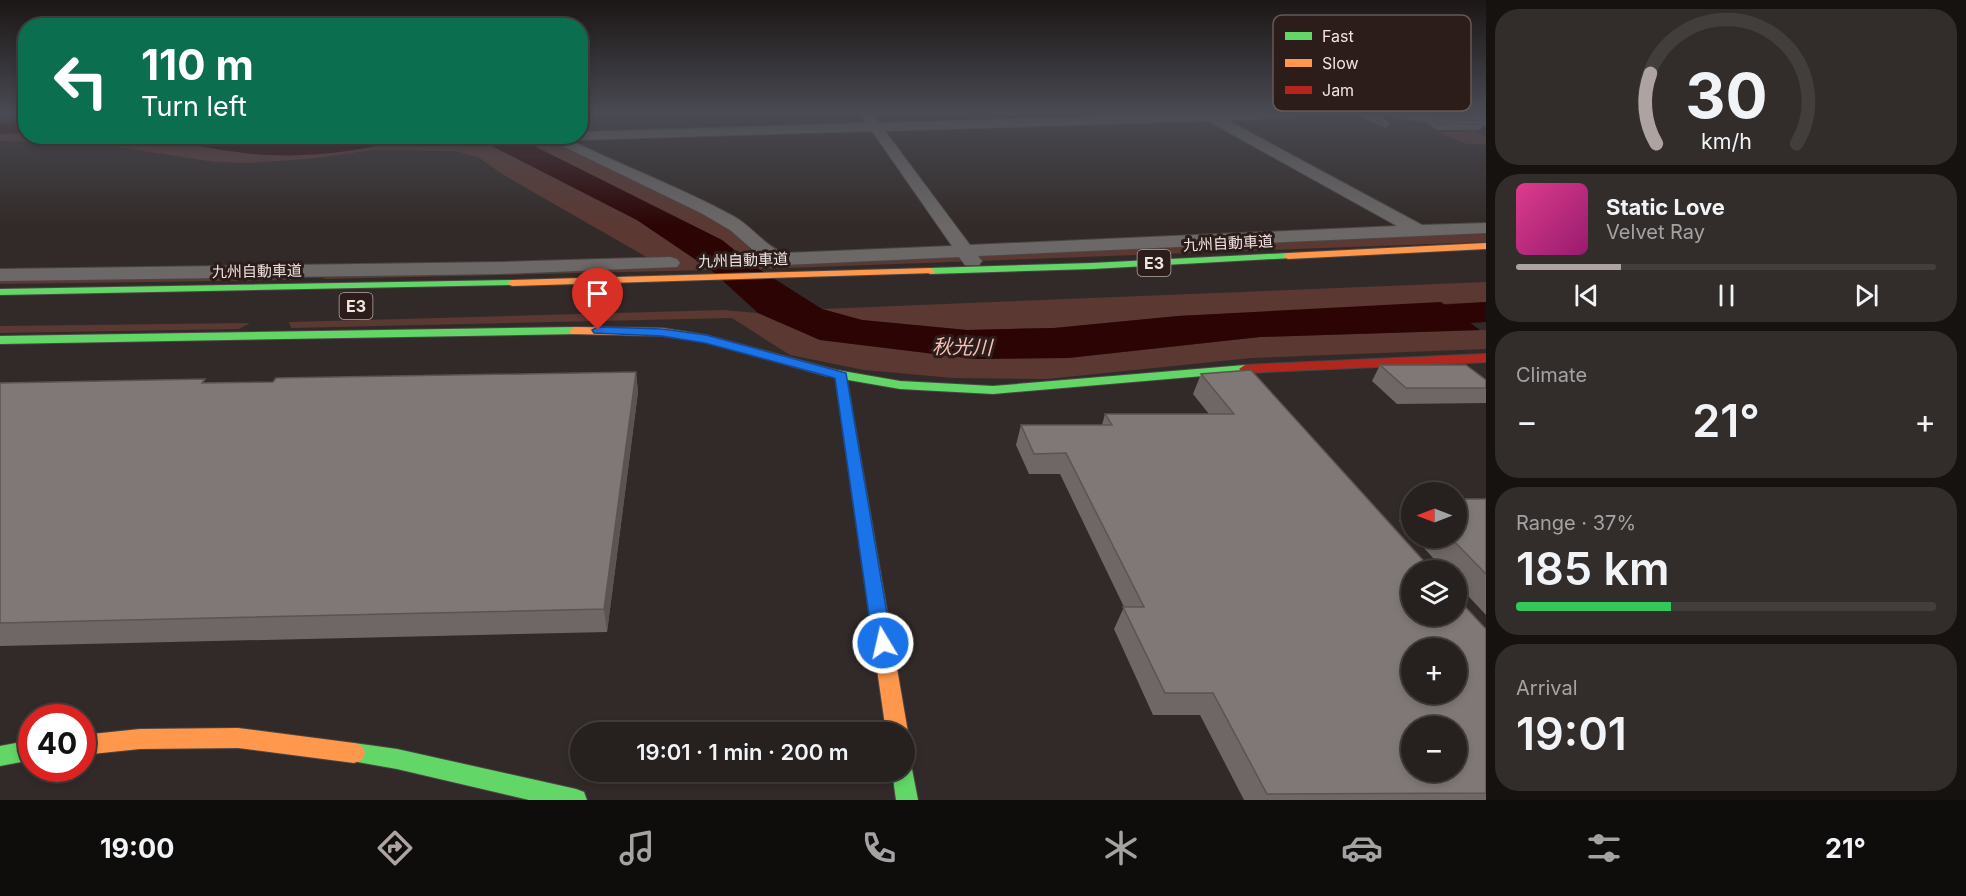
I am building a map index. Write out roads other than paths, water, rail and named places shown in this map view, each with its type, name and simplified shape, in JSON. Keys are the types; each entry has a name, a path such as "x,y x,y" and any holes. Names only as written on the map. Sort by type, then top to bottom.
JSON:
{"main road":[{"name":"九州自動車道","path":"0,292 691,278 1092,266 1486,246"},
{"path":"0,340 621,330 662,332 706,339 841,376 900,385 993,390 1259,368 1486,358"},
{"path":"841,376 895,722"},
{"path":"96,744 140,739 238,738 397,759 576,800"},
{"path":"0,756 18,753"},
{"path":"905,782 907,800"}],"street":[{"path":"579,151 705,208 739,226 764,252 784,259 968,256 1486,228"},
{"path":"893,151 968,256"},
{"path":"1273,151 1419,231"},
{"path":"0,275 501,268 670,263"}],"water":[{"path":"502,151 545,151 722,240 751,264 822,309 862,320 967,330 1054,328 1178,316 1441,302 1480,330 1260,337 1068,358 976,359 820,340 758,313 711,270 637,220"}],"waterway":[{"name":"秋光川","path":"1406,317 1486,312"}]}
